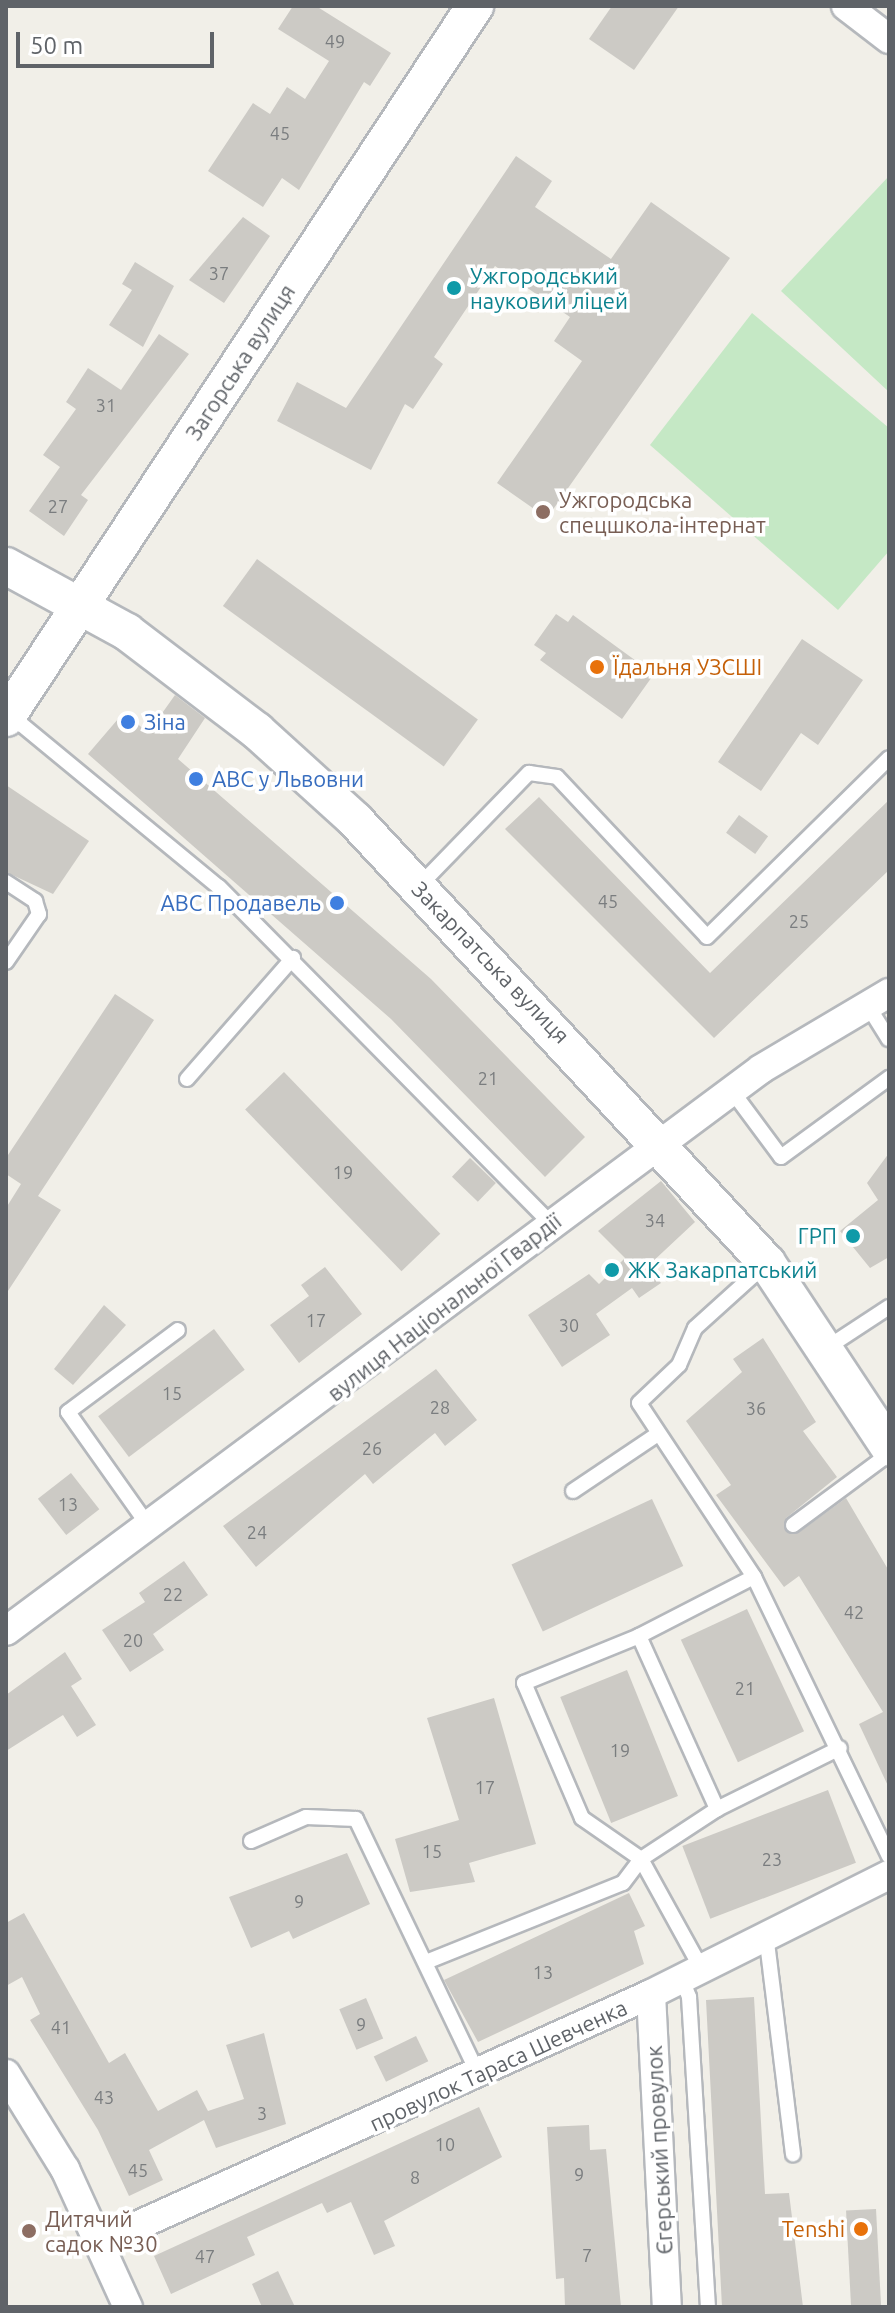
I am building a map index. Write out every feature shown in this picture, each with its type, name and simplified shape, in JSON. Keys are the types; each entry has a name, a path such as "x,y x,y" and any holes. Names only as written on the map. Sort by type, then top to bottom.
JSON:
{"street":[{"name":"Загорська вулиця","path":"7,716 475,6"},
{"path":"846,6 889,39"},
{"name":"Закарпатська вулиця","path":"6,566 81,605 257,731 418,886 662,1142 767,1263 828,1347 887,1442"},
{"name":"вулиця Національної Гвардії","path":"6,1631 151,1529 551,1224 732,1091 878,1000"},
{"name":"провулок Тараса Шевченка","path":"101,2242 651,1994 690,1971 889,1875"},
{"name":"Єгерський провулок","path":"651,1994 667,2307"},
{"path":"6,2074 101,2242 128,2307"}],"lane":[{"path":"7,716 219,887 293,958 551,1224"},
{"path":"418,886 529,773 557,777 707,937 889,758"},
{"path":"6,882 35,901 39,914 6,962"},
{"path":"187,1079 293,958"},
{"path":"878,1000 889,1039"},
{"path":"732,1091 781,1157 889,1078"},
{"path":"767,1263 695,1328 679,1365 639,1403 655,1436 754,1577 840,1748 889,1856"},
{"path":"828,1347 889,1307"},
{"path":"151,1529 68,1412 178,1330"},
{"path":"573,1491 655,1436"},
{"path":"793,1525 887,1442"},
{"path":"708,2307 690,1971 641,1859 582,1818 524,1683 639,1636 754,1577"},
{"path":"639,1636 717,1809"},
{"path":"426,1962 623,1883 641,1859 717,1809 840,1748"},
{"path":"251,1841 306,1817 356,1819 478,2074"},
{"path":"766,1934 793,2154"}],"green space":[{"path":"889,176 889,392 781,291"},
{"path":"752,313 889,428 889,551 838,610 650,445"}],"building":[{"path":"293,6 316,6 391,53 370,86 364,82 299,190 282,178 263,207 208,171 253,103 270,114 287,87 305,99 329,61 278,29"},
{"path":"612,6 679,6 634,70 589,39"},
{"path":"516,156 552,181 535,207 611,259 651,202 730,258 547,518 497,483 582,361 554,341 570,317 495,266 434,357 443,364 413,409 405,404 371,470 277,421 297,382 346,408"},
{"path":"243,217 270,236 224,303 189,280"},
{"path":"135,262 174,286 143,347 109,325 132,290 122,284"},
{"path":"159,334 189,354 81,495 88,500 64,536 29,511 60,467 43,455 76,409 66,402 88,368 121,390"},
{"path":"257,559 478,719 444,766 223,606"},
{"name":"Їдальня УЗСШІ","path":"556,614 568,622 573,615 654,674 622,719 540,660 546,653 534,645"},
{"path":"802,639 863,680 818,745 801,733 761,791 718,762"},
{"path":"175,695 205,718 178,759 431,979 585,1137 545,1177 391,1019 88,754 124,712 148,733"},
{"path":"6,785 89,841 53,894 6,872"},
{"path":"539,797 710,973 889,800 889,870 714,1038 505,829"},
{"path":"739,815 768,836 755,854 726,833"},
{"path":"115,994 154,1020 38,1196 61,1210 6,1294 6,1208 21,1184 6,1174 6,1158"},
{"path":"284,1072 440,1234 401,1271 245,1110"},
{"path":"889,1153 889,1257 870,1268 840,1231 878,1200 867,1183"},
{"path":"470,1158 496,1183 478,1202 452,1177"},
{"path":"661,1181 695,1222 649,1265 661,1283 639,1298 632,1288 596,1314 610,1335 562,1367 528,1315 589,1274 599,1284 625,1258 598,1231"},
{"path":"325,1267 362,1314 299,1363 270,1325 309,1296 301,1285"},
{"path":"104,1305 126,1325 73,1385 54,1369"},
{"path":"214,1329 245,1370 129,1457 98,1416"},
{"path":"763,1338 816,1422 803,1431 837,1477 786,1518 785,1530 798,1533 846,1498 889,1571 889,1788 859,1724 883,1712 799,1576 784,1587 716,1495 731,1485 686,1421 742,1372 733,1359"},
{"path":"436,1369 477,1420 445,1446 435,1433 373,1484 365,1474 256,1567 223,1526"},
{"path":"71,1473 99,1509 66,1535 38,1499"},
{"path":"652,1499 683,1566 543,1632 512,1565"},
{"path":"184,1561 208,1595 153,1634 164,1650 130,1672 102,1630 145,1602 139,1593"},
{"path":"747,1609 804,1731 738,1762 681,1640"},
{"path":"65,1652 82,1679 71,1686 96,1725 77,1737 63,1715 6,1751 6,1695"},
{"path":"627,1670 678,1796 611,1823 560,1697"},
{"path":"494,1698 536,1844 469,1863 475,1882 410,1892 395,1839 459,1820 427,1718"},
{"path":"828,1790 856,1863 710,1919 682,1846"},
{"path":"347,1853 370,1904 293,1939 289,1931 251,1948 229,1897"},
{"path":"629,1893 645,1926 634,1931 644,1964 478,2042 444,1980"},
{"path":"24,1913 109,2063 125,2053 158,2111 197,2090 208,2111 244,2099 226,2045 264,2033 286,2124 216,2148 204,2120 149,2150 163,2180 129,2196 98,2130 30,2020 40,2014 22,1977 6,1986 6,1923"},
{"path":"754,1997 765,2194 789,2193 803,2307 722,2307 706,2000"},
{"path":"366,1998 383,2039 356,2050 339,2009"},
{"path":"416,2036 428,2061 386,2082 374,2057"},
{"path":"479,2107 502,2157 384,2221 395,2246 374,2255 351,2202 327,2213 322,2203 247,2237 255,2255 171,2294 154,2256"},
{"path":"589,2125 590,2150 606,2149 621,2307 565,2307 564,2278 556,2279 547,2127"},
{"path":"876,2209 881,2307 851,2307 846,2211"},
{"path":"278,2271 295,2307 262,2307 252,2284"}],"place":[{"name":"Ужгородський науковий ліцей","path":"454,288"},
{"name":"Ужгородська спецшкола-інтернат","path":"543,512"},
{"name":"Їдальня УЗСШІ","path":"597,667"},
{"name":"Зіна","path":"128,722"},
{"name":"ABC у Львовни","path":"196,779"},
{"name":"ABC Продавель","path":"337,903"},
{"name":"ГРП","path":"853,1236"},
{"name":"ЖК Закарпатський","path":"612,1270"},
{"name":"Tenshi","path":"861,2229"},
{"name":"Дитячий садок №30","path":"29,2231"}]}
